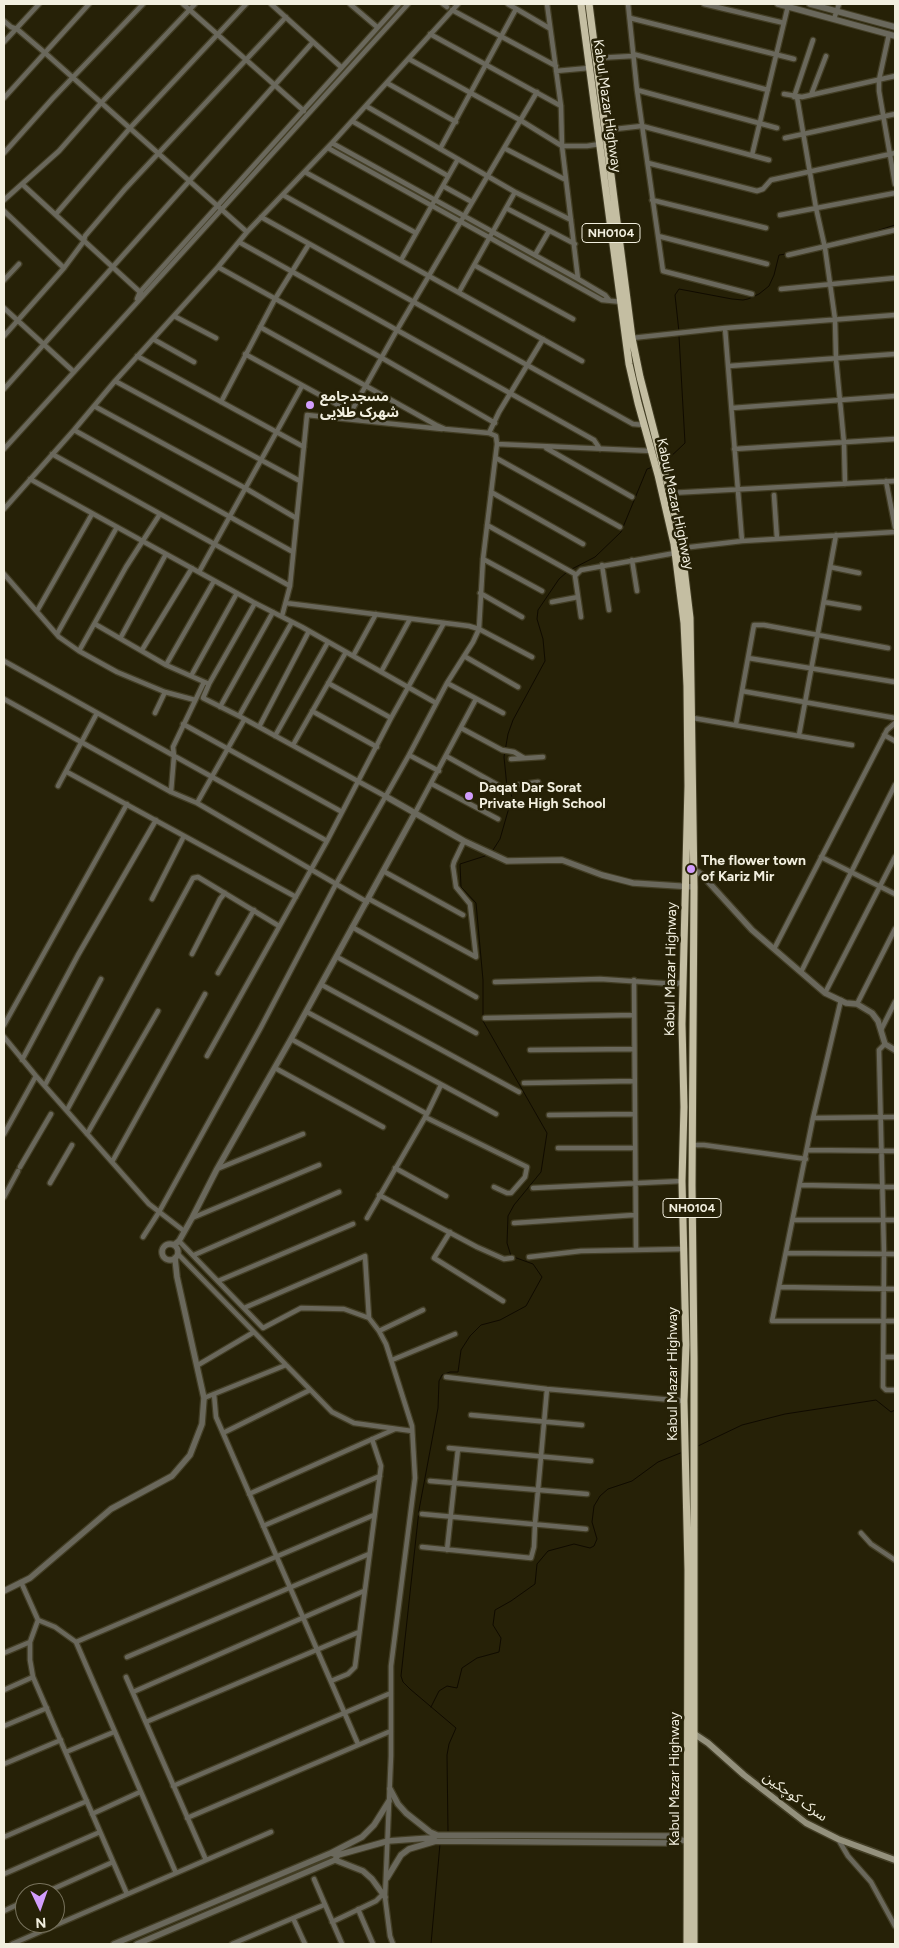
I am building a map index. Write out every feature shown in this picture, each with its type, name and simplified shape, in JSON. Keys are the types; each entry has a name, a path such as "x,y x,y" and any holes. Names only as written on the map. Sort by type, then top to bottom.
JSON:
{"highway":[{"name":"Kabul Mazar Highway","path":"581,4 588,68 633,363 644,425 652,451 658,460"},
{"name":"Kabul Mazar Highway","path":"590,4 606,130 624,302 632,338 633,363 649,418 679,545 690,618 688,655 694,872 692,1185 694,1358 694,1944"},
{"name":"Kabul Mazar Highway","path":"679,545 675,553 688,655 693,718 690,744"},
{"name":"Kabul Mazar Highway","path":"687,1944 684,1840 688,1570 684,1401 685,1249 682,1181 684,1107 683,982 691,786"}],"main road":[{"name":"سرک کوچکین","path":"693,1733 708,1743 744,1775 806,1823 838,1839 895,1860"}],"street":[{"path":"4,42 39,4"},
{"path":"4,98 89,4"},
{"path":"4,153 143,4"},
{"path":"183,4 309,115"},
{"path":"4,200 59,151 101,103 195,4"},
{"path":"56,214 130,128 246,4"},
{"path":"271,4 341,67"},
{"path":"350,4 377,27"},
{"path":"137,301 140,292 399,4"},
{"path":"4,450 408,4"},
{"path":"4,509 247,232 328,148 409,59 430,34 448,7 458,4"},
{"path":"508,4 549,28"},
{"path":"547,4 561,106 562,146 580,287"},
{"path":"628,4 637,90 663,271 752,294"},
{"path":"704,4 784,24"},
{"path":"778,4 892,35 879,80 884,117 893,153 895,184"},
{"path":"810,4 895,27"},
{"path":"834,19 839,4"},
{"path":"752,155 788,6"},
{"path":"448,7 556,68 588,68"},
{"path":"440,149 516,9"},
{"path":"4,336 64,268 84,241 85,236 158,153 286,17"},
{"path":"630,18 794,59"},
{"path":"4,21 44,52 221,211 247,232"},
{"path":"430,34 561,106"},
{"path":"813,40 796,97 825,248 835,319 836,359 846,484"},
{"path":"4,389 313,42"},
{"path":"597,58 633,55 768,90"},
{"path":"811,95 826,56"},
{"path":"409,59 520,120 562,146 600,144"},
{"path":"784,94 796,97 811,95 895,76"},
{"path":"387,83 456,122"},
{"path":"637,90 777,128"},
{"path":"245,354 351,412 537,92"},
{"path":"366,106 515,192 571,220"},
{"path":"785,138 895,114"},
{"path":"352,121 448,176"},
{"path":"606,130 642,126 769,160"},
{"path":"332,143 433,203"},
{"path":"328,148 462,219 490,237 602,300 624,302"},
{"path":"504,148 566,180"},
{"path":"648,163 753,191 762,190 772,180 893,153"},
{"path":"401,260 458,159"},
{"path":"305,172 416,233"},
{"path":"22,184 145,295"},
{"path":"443,186 472,202"},
{"path":"459,292 515,192"},
{"path":"780,215 895,193"},
{"path":"283,194 582,361"},
{"path":"652,200 766,228"},
{"path":"506,208 575,244"},
{"path":"4,210 64,268"},
{"path":"261,217 632,424 644,425"},
{"path":"462,219 493,232 535,255 606,295 609,300"},
{"path":"788,255 825,248 895,230"},
{"path":"535,255 549,231"},
{"path":"658,236 767,264"},
{"path":"239,242 594,440 600,449"},
{"path":"221,402 275,299 309,244"},
{"path":"4,280 19,264"},
{"path":"474,265 573,319"},
{"path":"218,267 495,423"},
{"path":"781,289 895,278"},
{"path":"4,308 74,372"},
{"path":"632,338 725,328 895,315"},
{"path":"174,316 216,338"},
{"path":"260,327 445,429"},
{"path":"725,328 742,542"},
{"path":"153,339 194,362"},
{"path":"489,433 526,365 543,339"},
{"path":"729,366 895,354"},
{"path":"137,356 304,447"},
{"path":"115,381 300,481"},
{"path":"198,572 302,386"},
{"path":"732,408 895,396"},
{"path":"94,406 245,488 296,518"},
{"path":"143,1237 159,1212 260,1030 336,884 479,629 483,559 497,437 489,433 308,415 290,586 282,616"},
{"path":"74,430 293,552"},
{"path":"734,449 895,439"},
{"path":"497,444 652,451"},
{"path":"545,447 632,497"},
{"path":"52,454 290,586"},
{"path":"496,458 620,527"},
{"path":"30,480 282,616 436,703"},
{"path":"886,481 895,527"},
{"path":"668,496 737,489 895,481"},
{"path":"491,492 583,544"},
{"path":"774,495 777,539"},
{"path":"37,611 92,514"},
{"path":"79,651 126,567 160,514"},
{"path":"487,525 574,573 581,617"},
{"path":"57,634 117,527"},
{"path":"679,545 895,532"},
{"path":"799,735 836,535"},
{"path":"574,573 582,569 602,565 675,553"},
{"path":"121,637 166,554"},
{"path":"483,559 542,590"},
{"path":"632,560 636,591"},
{"path":"602,565 609,610"},
{"path":"830,567 859,573"},
{"path":"142,650 192,568"},
{"path":"4,574 57,634 79,651 117,672 165,692 195,700"},
{"path":"166,664 214,581"},
{"path":"191,676 237,593"},
{"path":"480,593 522,616"},
{"path":"552,602 578,597"},
{"path":"286,602 479,629 532,658"},
{"path":"824,602 859,608"},
{"path":"172,792 173,747 183,724 195,700 255,603"},
{"path":"220,707 273,612"},
{"path":"354,656 376,614"},
{"path":"381,672 410,619"},
{"path":"239,716 292,622"},
{"path":"207,1056 240,1000 444,623"},
{"path":"95,624 166,664 207,683"},
{"path":"736,724 754,625 756,624 888,648"},
{"path":"259,727 309,632"},
{"path":"275,736 328,642"},
{"path":"293,745 346,652"},
{"path":"464,656 518,687"},
{"path":"748,658 895,682"},
{"path":"4,661 327,841"},
{"path":"207,683 203,698 293,745 464,841 507,861 562,860 602,875 633,883 694,887"},
{"path":"328,683 391,718"},
{"path":"447,683 503,713"},
{"path":"742,691 895,718"},
{"path":"155,713 165,692"},
{"path":"4,699 172,792 197,803 336,884 476,958 470,904 456,887 454,862 464,841"},
{"path":"177,1277 162,1254 163,1249 166,1245 174,1245 179,1241 217,1169 307,1012 352,927 385,872 476,699"},
{"path":"312,711 376,747"},
{"path":"58,786 97,713"},
{"path":"693,718 852,745"},
{"path":"197,803 244,720"},
{"path":"774,949 884,735 895,723"},
{"path":"183,724 342,812"},
{"path":"461,728 503,750 509,750 524,758"},
{"path":"884,735 895,741"},
{"path":"409,755 439,771"},
{"path":"446,756 507,790 512,787 538,782"},
{"path":"511,759 543,757"},
{"path":"66,772 296,897"},
{"path":"432,784 498,819"},
{"path":"802,972 895,785"},
{"path":"4,1026 127,804"},
{"path":"22,1060 78,955 156,820"},
{"path":"152,898 184,836"},
{"path":"821,857 895,894"},
{"path":"826,993 895,857"},
{"path":"385,872 463,915"},
{"path":"686,872 702,875 752,930 826,993 841,1000 857,1004 877,1018 885,1044 895,1050"},
{"path":"66,1110 193,878 198,877 279,926"},
{"path":"192,954 220,899 225,893"},
{"path":"218,973 254,910"},
{"path":"352,927 476,997"},
{"path":"857,1004 895,929"},
{"path":"337,957 476,1033"},
{"path":"495,982 600,979 675,984 683,982"},
{"path":"45,1085 101,980"},
{"path":"634,980 634,1148 636,1183 634,1215 636,1249"},
{"path":"322,984 519,1092"},
{"path":"112,1162 205,994"},
{"path":"841,1000 814,1118 772,1321 895,1321"},
{"path":"880,1031 894,1009 895,1002"},
{"path":"87,1134 158,1011"},
{"path":"307,1012 496,1114"},
{"path":"486,1018 634,1015"},
{"path":"4,1037 149,1204 184,1232"},
{"path":"292,1039 426,1115 527,1167 525,1176 511,1193 494,1187"},
{"path":"885,1044 879,1050 885,1289 883,1387 886,1390 895,1390"},
{"path":"530,1050 634,1049"},
{"path":"275,1068 383,1127"},
{"path":"4,1134 36,1076"},
{"path":"524,1083 634,1081"},
{"path":"367,1218 441,1085"},
{"path":"4,1197 51,1114"},
{"path":"549,1115 635,1114"},
{"path":"814,1118 895,1117"},
{"path":"217,1169 303,1134"},
{"path":"50,1183 72,1145"},
{"path":"693,1145 806,1159"},
{"path":"558,1148 634,1148"},
{"path":"808,1150 895,1151"},
{"path":"192,1218 319,1165"},
{"path":"395,1168 446,1196"},
{"path":"533,1188 682,1181"},
{"path":"801,1185 895,1187"},
{"path":"194,1256 339,1192"},
{"path":"379,1195 477,1247 504,1259 512,1258"},
{"path":"514,1223 634,1215"},
{"path":"793,1220 895,1220"},
{"path":"218,1281 353,1224"},
{"path":"450,1232 434,1258 503,1301"},
{"path":"179,1241 263,1328 301,1308 344,1309 369,1318 380,1331 392,1360 412,1431 415,1478 391,1666 390,1789 384,1895 390,1936 393,1944"},
{"path":"4,1591 30,1578 111,1509 172,1476 190,1455 202,1424 204,1398 177,1277 177,1248 174,1245"},
{"path":"529,1256 581,1251 685,1249"},
{"path":"786,1253 895,1254"},
{"path":"167,1259 176,1256"},
{"path":"176,1256 332,1412 354,1423 412,1431"},
{"path":"244,1308 365,1256 369,1318"},
{"path":"779,1286 895,1289"},
{"path":"380,1331 423,1310"},
{"path":"198,1365 254,1332"},
{"path":"392,1360 455,1334"},
{"path":"884,1357 895,1357"},
{"path":"204,1398 286,1365"},
{"path":"446,1377 547,1389 684,1401"},
{"path":"422,1547 531,1558 534,1547 534,1524 547,1389"},
{"path":"223,1433 310,1390"},
{"path":"214,1394 216,1417 358,1744"},
{"path":"471,1415 582,1426"},
{"path":"249,1494 396,1429"},
{"path":"330,1681 348,1674 355,1667 380,1476 380,1460 372,1440"},
{"path":"449,1448 540,1458 591,1461"},
{"path":"448,1550 458,1449"},
{"path":"263,1526 380,1476"},
{"path":"430,1481 587,1494"},
{"path":"422,1514 586,1529"},
{"path":"76,1642 374,1515"},
{"path":"860,1533 871,1544 895,1560"},
{"path":"127,1657 369,1554"},
{"path":"22,1582 38,1620 30,1642 30,1660 33,1677 127,1894"},
{"path":"132,1692 364,1591"},
{"path":"38,1620 55,1627 76,1642 176,1873"},
{"path":"146,1722 359,1632"},
{"path":"4,1653 30,1642"},
{"path":"4,1690 33,1677"},
{"path":"126,1677 206,1860"},
{"path":"174,1786 391,1693"},
{"path":"4,1726 47,1708"},
{"path":"187,1818 391,1731"},
{"path":"66,1752 114,1732"},
{"path":"4,1764 61,1740"},
{"path":"390,1789 398,1804 406,1813 437,1838"},
{"path":"92,1814 140,1792"},
{"path":"4,1837 87,1801"},
{"path":"141,1943 335,1856 362,1837 374,1825 389,1801"},
{"path":"4,1874 100,1832"},
{"path":"12,1944 271,1832"},
{"path":"386,1878 395,1863 405,1852 437,1838"},
{"path":"114,1944 335,1856 388,1841 437,1838 672,1843 684,1840"},
{"path":"838,1839 848,1856 871,1882 895,1926"},
{"path":"335,1856 363,1871 372,1879 384,1895"},
{"path":"65,1884 113,1862"},
{"path":"314,1879 342,1944"},
{"path":"332,1922 376,1901 384,1895"},
{"path":"232,1944 324,1905"},
{"path":"358,1910 373,1944"},
{"path":"293,1918 305,1944"}],"waterway":[{"path":"867,234 895,225"},
{"path":"830,242 861,236"},
{"path":"812,247 818,245"},
{"path":"679,332 675,295 679,289 732,299 748,299 759,294 769,286 779,255 786,254"},
{"path":"666,461 685,443 679,336"},
{"path":"570,570 595,557 621,532 647,469 653,467"},
{"path":"507,787 504,757 508,734 513,720 545,661 543,639 537,619 538,610 559,579 567,572"},
{"path":"493,850 500,839 512,797 510,790"},
{"path":"448,1831 447,1755 449,1744 456,1728 410,1689 403,1682 401,1676 419,1510 438,1408 439,1381 442,1375 458,1372 461,1350 470,1336 481,1325 500,1320 526,1306 542,1277 533,1264 511,1256 507,1243 508,1216 514,1205 541,1172 547,1133 483,1021 483,980 476,903 461,887 460,864 485,856"},
{"path":"698,1446 742,1425 785,1414 876,1400 891,1412 895,1410"},
{"path":"431,1707 439,1691 447,1686 457,1688 462,1668 477,1658 499,1652 501,1638 493,1625 495,1610 535,1584 537,1564 548,1551 574,1544 590,1548 594,1546 597,1539 592,1522 594,1506 600,1496 608,1489 632,1481 658,1462 683,1452"},
{"path":"431,1944 440,1844"}],"place":[{"name":"مسجدجامع شهرک طلایی","path":"310,405"},
{"name":"Daqat Dar Sorat Private High School","path":"469,796"},
{"name":"The flower town of Kariz Mir","path":"691,869"}]}
